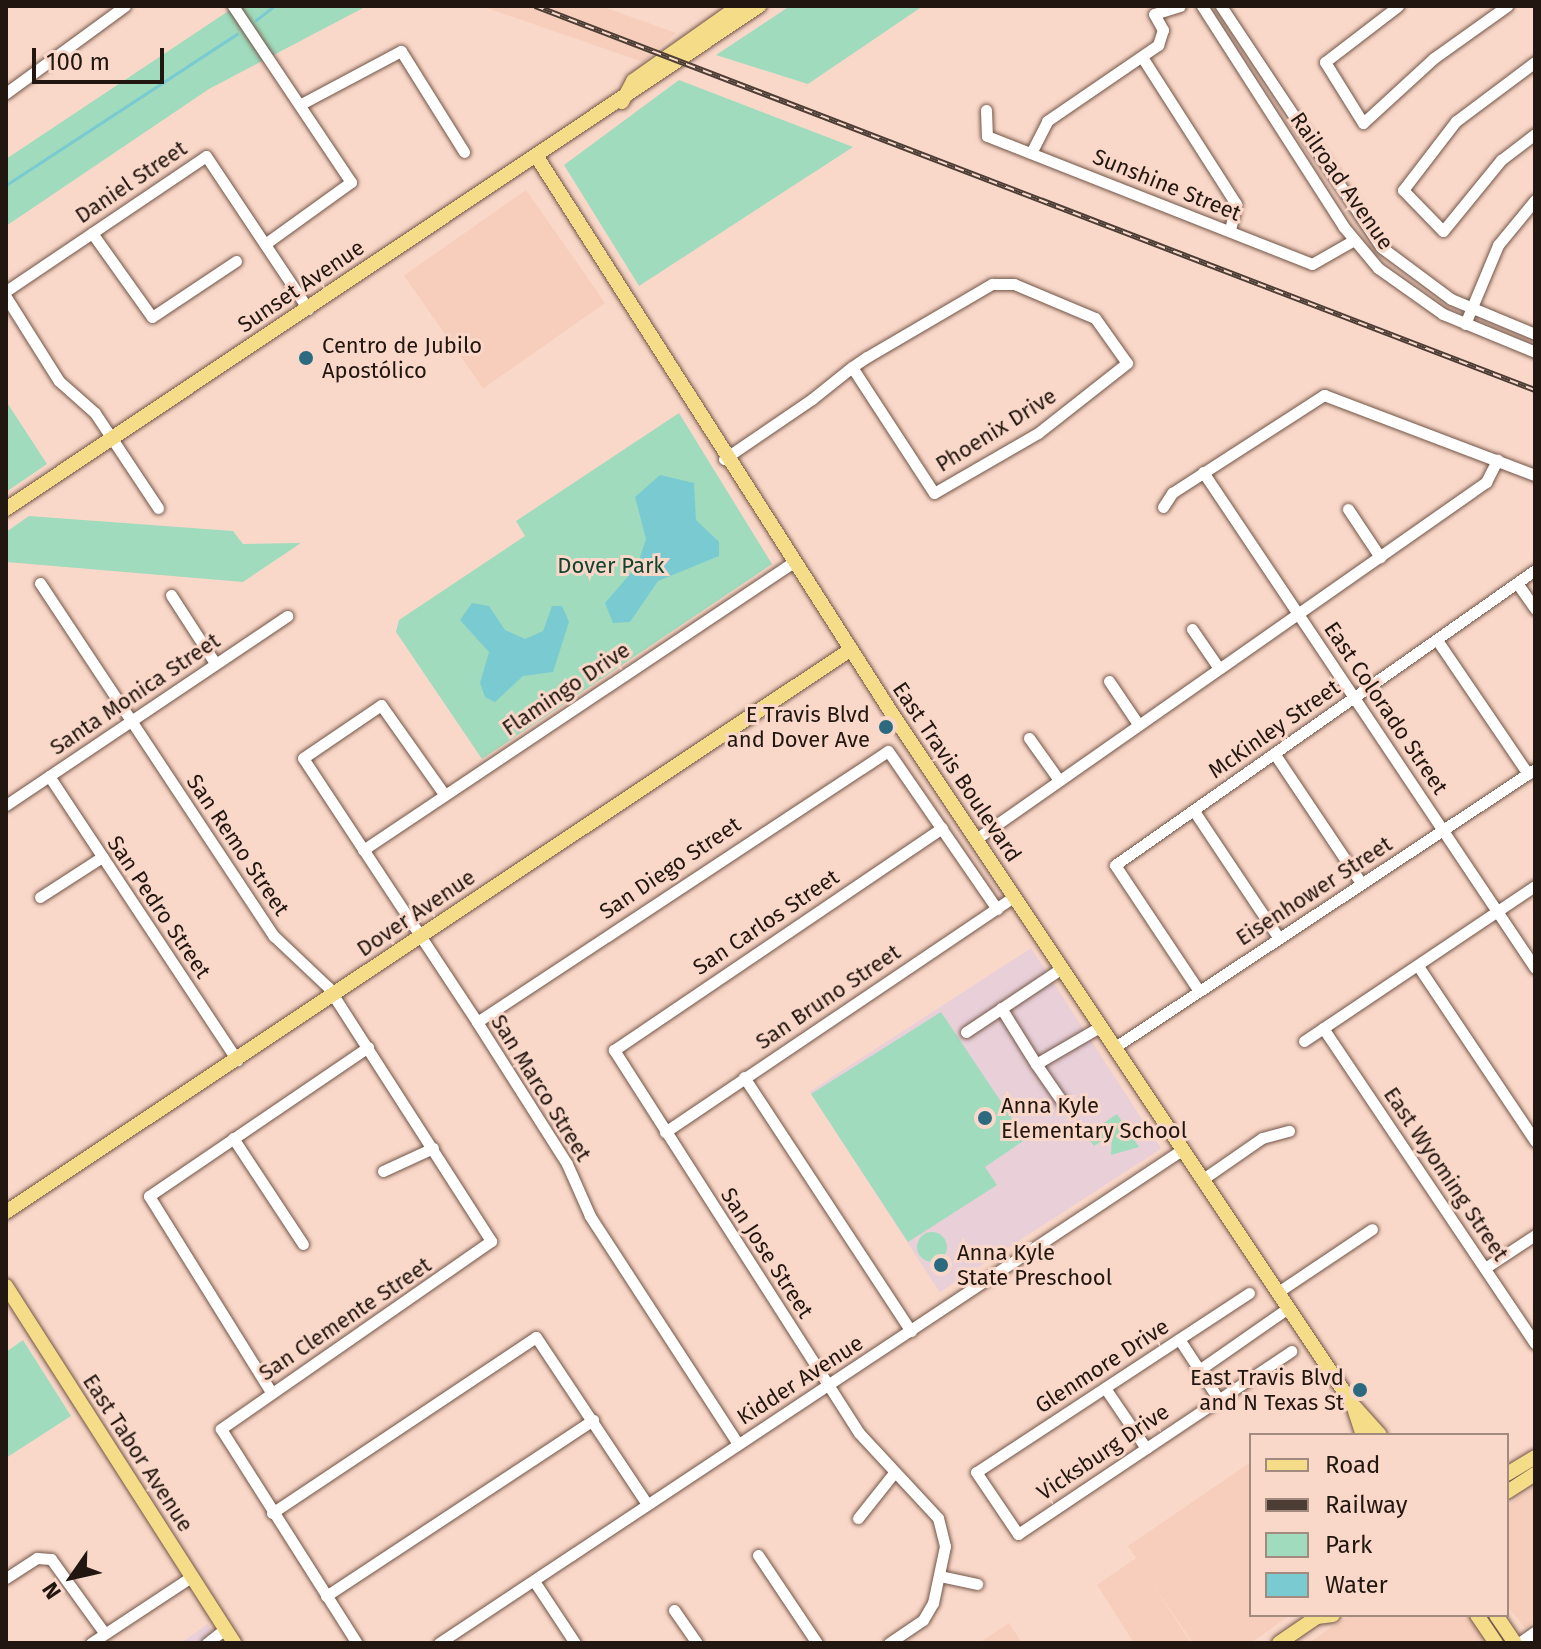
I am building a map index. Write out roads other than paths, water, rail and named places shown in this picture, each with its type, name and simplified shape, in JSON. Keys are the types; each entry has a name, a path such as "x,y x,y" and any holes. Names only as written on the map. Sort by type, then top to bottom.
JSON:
{"main road":[{"name":"Sunset Avenue","path":"622,102 633,81 739,6"},
{"name":"Sunset Avenue","path":"6,509 622,102 759,6"},
{"name":"East Travis Boulevard","path":"537,157 792,563 1353,1405 1378,1433"},
{"name":"Dover Avenue","path":"6,1212 850,650"},
{"name":"East Tabor Avenue","path":"6,1286 234,1643"},
{"name":"East Travis Boulevard","path":"1353,1405 1362,1433"},
{"path":"1509,1473 1535,1457"},
{"path":"1509,1491 1535,1474"},
{"path":"1279,1643 1316,1617"},
{"path":"1478,1617 1496,1643"},
{"path":"1498,1617 1517,1643"}],"street":[{"path":"6,93 125,6"},
{"path":"233,6 303,103 351,182 265,244"},
{"path":"1031,153 1047,121 1142,57 1163,39 1157,10 1180,6"},
{"name":"Railroad Avenue","path":"1202,6 1354,240 1416,299 1465,324 1535,352"},
{"name":"Railroad Avenue","path":"1221,6 1369,233 1424,284 1471,309 1535,334"},
{"path":"1398,6 1325,62 1363,123 1434,58 1507,6"},
{"path":"303,103 401,51 464,152"},
{"path":"1142,57 1236,204 1230,230"},
{"path":"1535,62 1456,121 1403,190 1443,231 1501,160 1535,134"},
{"name":"Sunshine Street","path":"986,110 987,136 1312,264 1354,240"},
{"name":"Daniel Street","path":"6,291 206,156 308,309"},
{"path":"1465,324 1498,245 1535,200"},
{"path":"92,233 152,317 236,261"},
{"name":"Phoenix Drive","path":"724,459 852,367 992,284 1014,284 1095,318 1127,363 1038,433 934,493 852,367"},
{"path":"6,297 59,381 112,440 158,508"},
{"path":"1163,507 1203,472 1324,395 1535,475"},
{"path":"976,839 1486,482 1497,460"},
{"name":"East Colorado Street","path":"1203,472 1535,968"},
{"path":"1348,509 1380,557"},
{"name":"Flamingo Drive","path":"363,850 792,563"},
{"name":"McKinley Street","path":"1199,991 1115,865 1535,570"},
{"name":"San Remo Street","path":"40,583 274,936 334,995 491,1241"},
{"path":"1517,583 1535,609"},
{"path":"171,595 215,663"},
{"name":"Santa Monica Street","path":"6,805 287,616"},
{"path":"1192,629 1218,667"},
{"path":"1437,640 1531,772"},
{"path":"1109,681 1138,724"},
{"name":"San Marco Street","path":"444,794 381,705 303,758 477,1022 567,1164 590,1216 738,1444"},
{"path":"1029,738 1059,780"},
{"name":"East Travis Boulevard","path":"888,751 997,909"},
{"name":"San Diego Street","path":"477,1022 888,751"},
{"path":"1274,753 1361,883"},
{"name":"Eisenhower Street","path":"1115,1047 1531,772"},
{"name":"San Pedro Street","path":"49,776 237,1060"},
{"path":"1194,811 1278,937"},
{"name":"San Carlos Street","path":"614,1050 942,828"},
{"path":"40,897 102,857"},
{"path":"1304,1041 1535,886"},
{"name":"San Bruno Street","path":"665,1132 1014,897"},
{"path":"1418,966 1535,1141"},
{"path":"966,1032 1062,968"},
{"path":"1001,1008 1063,1103"},
{"path":"1036,1064 1101,1026"},
{"name":"East Wyoming Street","path":"1323,1028 1535,1343"},
{"path":"271,1392 149,1196 368,1047"},
{"name":"San Jose Street","path":"614,1050 829,1385 893,1474 938,1518 945,1546 940,1576 923,1620 889,1643"},
{"path":"744,1077 911,1331"},
{"path":"1203,1179 1262,1138 1289,1131"},
{"path":"233,1138 303,1244"},
{"path":"383,1171 433,1148"},
{"name":"Kidder Avenue","path":"439,1643 1183,1149"},
{"path":"1278,1292 1372,1229"},
{"path":"1485,1268 1535,1235"},
{"name":"San Clemente Street","path":"272,1513 221,1429 491,1241"},
{"name":"Glenmore Drive","path":"1018,1534 976,1472 1249,1293"},
{"path":"1199,1370 1288,1308"},
{"path":"357,1643 272,1513 536,1337 647,1504"},
{"path":"1179,1339 1219,1400"},
{"name":"Vicksburg Drive","path":"1018,1534 1291,1351"},
{"path":"1105,1388 1146,1448"},
{"path":"326,1596 593,1420"},
{"path":"858,1518 893,1474"},
{"path":"758,1555 817,1643"},
{"path":"8,1573 37,1558 51,1559 105,1634"},
{"path":"940,1576 977,1584"},
{"path":"91,1643 191,1577"},
{"path":"534,1581 575,1643"},
{"path":"674,1610 697,1643"},
{"path":"207,1643 225,1629"},
{"path":"1517,1643 1535,1632"}],"water":[{"path":"660,475 694,483 696,520 719,542 719,556 658,581 630,622 613,623 605,603 637,566 646,539 635,497"},
{"path":"472,603 489,606 505,630 525,639 543,631 552,606 562,606 569,622 553,672 523,676 495,702 485,697 480,683 489,652 460,620"}],"waterway":[{"path":"256,20 274,6"},
{"path":"6,185 237,34"}],"railway":[{"path":"535,6 1535,390"}],"place":[{"name":"Centro de Jubilo Apostólico","path":"306,358"},
{"name":"E Travis Blvd and Dover Ave","path":"886,727"},
{"name":"Anna Kyle Elementary School","path":"985,1118"},
{"name":"Anna Kyle State Preschool","path":"941,1265"},
{"name":"East Travis Blvd and N Texas St","path":"1360,1390"}],"park label":[{"name":"Dover Park","path":"611,566"}]}
